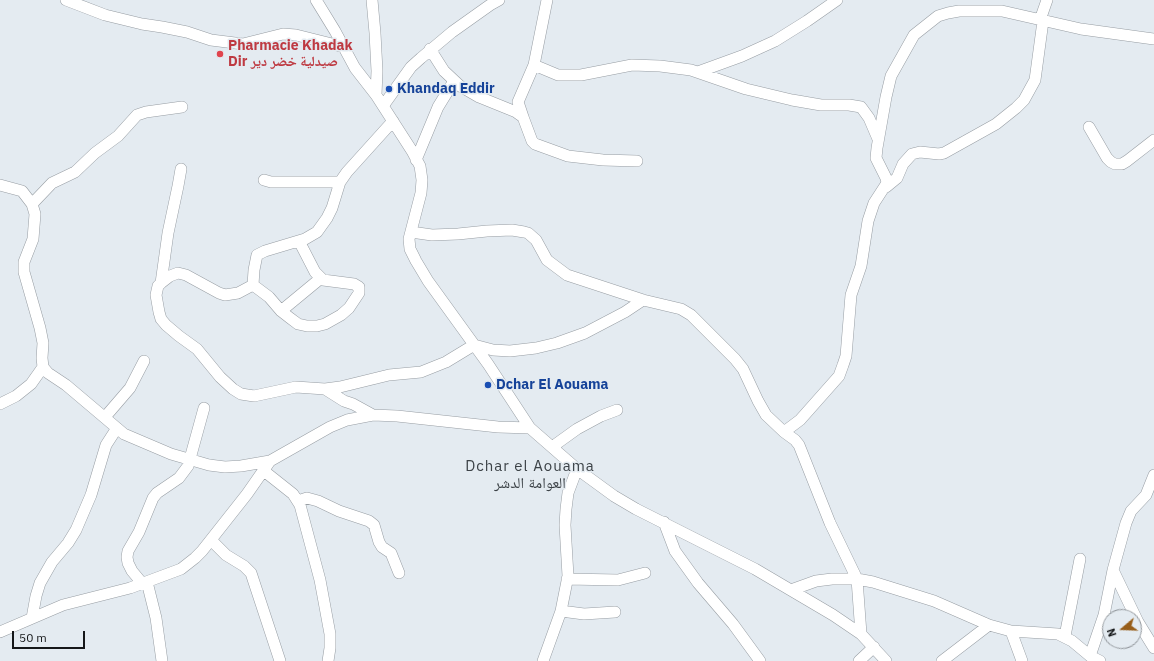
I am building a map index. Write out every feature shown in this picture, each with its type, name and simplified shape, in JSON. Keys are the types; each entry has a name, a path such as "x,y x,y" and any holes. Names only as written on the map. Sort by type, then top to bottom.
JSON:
{"street":[{"path":"66,0 105,15 142,24 187,32 210,40 243,44 283,34 296,35 344,47"},
{"path":"316,0 355,68 376,95 420,166 422,180 421,193 409,240 410,249 428,281 488,364 530,428 577,469 614,496 636,509 755,569 791,590 861,634 886,661"},
{"path":"372,0 375,33 376,95"},
{"path":"383,106 411,67 430,49 490,4 500,0"},
{"path":"547,0 534,65 518,102 532,141 543,147 573,156 622,162 637,161"},
{"path":"698,72 742,56 775,40 807,21 837,0"},
{"path":"784,432 800,420 808,411 838,376 843,365 846,356 851,295 861,266 868,221 874,203 886,187 897,178 903,164 912,154 920,152 939,154 944,153 996,124 1024,100 1035,80 1042,20 1047,0"},
{"path":"886,187 886,178 876,158 878,140 891,76 914,35 938,16 959,11 1002,11 1081,29 1154,39"},
{"path":"430,49 441,67 454,81 479,97 516,112 523,117"},
{"path":"534,65 558,75 581,75 632,65 677,68 698,72 746,90 792,100 821,105 849,105 861,107 869,118 878,140"},
{"path":"416,160 438,107 454,81"},
{"path":"32,204 52,183 75,172 95,153 118,136 137,115 146,112 182,107"},
{"path":"254,285 254,270 258,255 265,251 311,236 321,228 332,208 340,182 347,172 393,122"},
{"path":"1089,127 1107,158 1115,164 1122,164 1127,161 1154,140"},
{"path":"161,283 168,233 181,169"},
{"path":"264,180 270,182 340,182"},
{"path":"0,185 22,191 32,204 35,214 34,239 24,262 24,272 40,328 43,343 42,358 44,367 48,373 66,385 124,434 171,454 209,465 225,467 270,461 330,427 347,420 373,415 397,416 498,427 530,428"},
{"path":"411,232 432,235 512,230 528,233 536,240 547,260 567,275 643,300 681,309 691,314 735,359 743,369 766,415 795,440 803,452 830,522 857,579 861,634"},
{"path":"254,285 269,297 281,311 298,324 317,326 325,324 341,315 356,298 359,293 359,287 354,284 328,281 321,278 315,272 299,241"},
{"path":"254,285 238,293 225,296 181,274 174,274 158,286 156,295 161,319 172,331 197,349 220,377 241,394 254,396 296,387 325,389 340,387 389,375 421,372 446,362 474,345 493,350 510,351 536,348 557,343 584,333 643,300"},
{"path":"281,311 321,278"},
{"path":"105,417 130,388 144,361"},
{"path":"0,404 16,396 32,384 44,367"},
{"path":"325,389 344,401 353,404 373,415"},
{"path":"162,661 156,618 145,582 132,571 127,557 128,551 139,532 153,498 179,478 188,466 191,460 204,408"},
{"path":"552,447 576,428 617,410"},
{"path":"32,618 40,583 52,562 68,543 76,530 91,495 106,445 117,428"},
{"path":"0,632 63,606 109,594 181,569 195,558 211,540 270,461"},
{"path":"543,661 561,611 567,579 565,525 566,509 568,493 577,469"},
{"path":"264,471 293,494 300,505 320,580 330,634 328,661"},
{"path":"791,590 816,582 832,579 857,579 874,582 934,600 989,625 1011,631 1050,633 1065,636 1095,658 1113,570 1126,523 1131,511 1146,495 1154,475"},
{"path":"298,501 307,498 318,501 339,511 369,521 374,525 375,533 382,547 391,553 399,573"},
{"path":"664,522 675,551 698,583 733,624 760,661"},
{"path":"211,540 226,555 244,566 251,573 254,586 280,661"},
{"path":"1065,636 1080,559"},
{"path":"1113,570 1138,622 1154,648"},
{"path":"567,579 618,580 645,573"},
{"path":"561,611 584,614 615,612"},
{"path":"942,661 989,625"},
{"path":"1011,631 1022,661"},
{"path":"859,661 874,647"}],"place":[{"name":"Pharmacie Khadak Dir صيدلية خضر دير","path":"220,54"},
{"name":"Khandaq Eddir","path":"389,89"},
{"name":"Dchar El Aouama","path":"488,385"}],"district":[{"name":"Dchar el Aouama العوامة الدشر","path":"530,476"}]}
